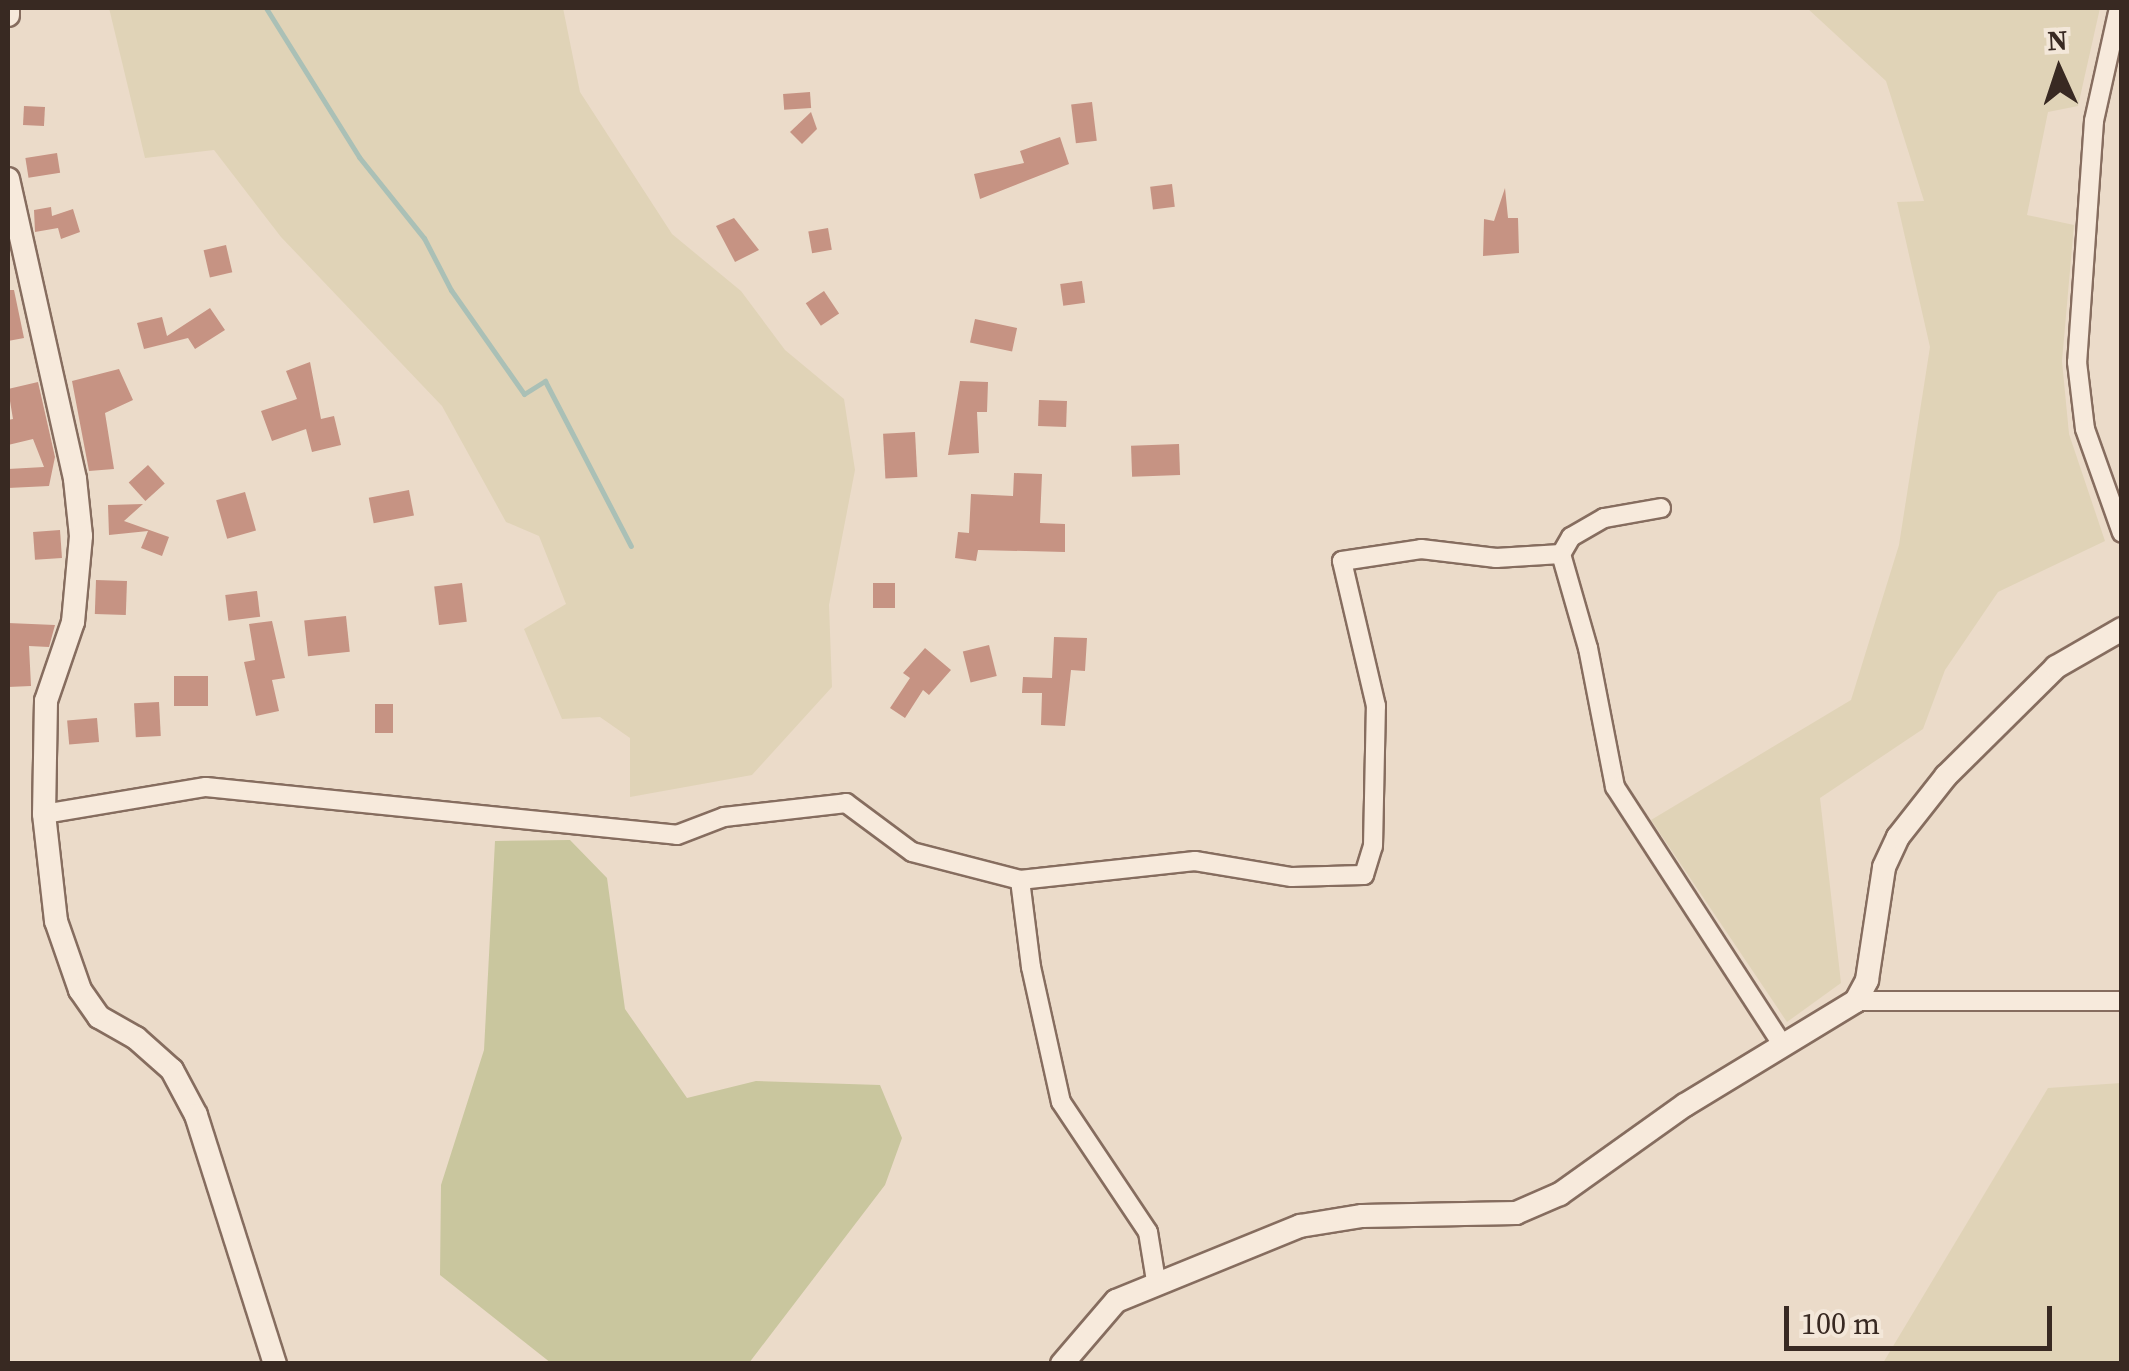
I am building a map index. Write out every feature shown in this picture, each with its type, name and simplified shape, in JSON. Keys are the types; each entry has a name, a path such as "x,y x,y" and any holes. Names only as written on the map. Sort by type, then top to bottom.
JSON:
{"street":[{"path":"8,8 8,15"},
{"path":"2119,8 2094,121 2077,362 2085,429 2122,533"},
{"path":"8,179 76,478 81,536 74,622 46,701 44,814 56,921 80,990 98,1017 136,1038 172,1070 196,1115 275,1364"},
{"path":"1661,508 1604,518 1571,537 1561,554 1588,648 1615,787 1783,1046"},
{"path":"44,814 206,787 677,835 724,818 846,803 912,852 1020,880 1195,861 1292,876 1364,876 1374,846 1376,706 1342,561 1421,550 1496,558 1561,554"},
{"path":"1062,1364 1116,1301 1156,1281 1300,1226 1362,1216 1516,1213 1560,1194 1856,1001 1867,980 1884,866 1898,838 1946,776 2056,667 2122,629"},
{"path":"1020,880 1031,967 1061,1102 1148,1232 1156,1281"},
{"path":"1856,1001 2122,1001"}],"shaded area":[{"path":"109,8 563,8 580,92 672,234 741,291 785,350 844,399 855,470 829,605 832,687 752,775 630,797 630,738 600,717 562,719 524,629 566,604 539,536 506,522 442,406 281,237 214,150 145,158"},
{"path":"1807,8 2100,8 2078,106 2048,112 2027,215 2074,225 2062,361 2069,434 2105,541 1998,592 1945,670 1923,729 1820,798 1841,983 1787,1022 1651,820 1851,700 1899,545 1930,347 1897,202 1924,201 1886,81"},
{"path":"570,840 607,878 625,1009 687,1098 756,1081 880,1085 902,1138 885,1185 749,1363 551,1363 440,1275 441,1185 484,1050 495,841"},
{"path":"2121,1083 2121,1363 1883,1363 2048,1088"}],"building":[{"path":"810,92 811,108 784,110 783,94"},
{"path":"1092,102 1097,141 1076,143 1071,105"},
{"path":"24,106 45,107 44,126 23,125"},
{"path":"811,112 817,129 802,144 790,132"},
{"path":"1060,137 1069,164 980,199 974,174 1024,163 1020,151"},
{"path":"57,153 60,173 29,178 25,158"},
{"path":"1172,184 1175,207 1153,210 1150,187"},
{"path":"1505,188 1508,218 1518,218 1519,253 1483,256 1484,219 1494,221"},
{"path":"51,207 52,216 73,209 80,232 61,239 58,228 35,232 34,210"},
{"path":"734,218 759,250 735,262 716,226"},
{"path":"828,228 832,250 812,253 808,231"},
{"path":"226,245 232,272 210,277 204,250"},
{"path":"1082,281 1085,303 1063,306 1060,284"},
{"path":"8,290 14,290 24,338 8,341"},
{"path":"824,291 839,313 821,326 806,303"},
{"path":"210,308 225,330 195,349 188,338 144,349 137,323 162,317 167,336"},
{"path":"975,319 1017,328 1012,351 970,342"},
{"path":"310,362 321,419 334,416 341,445 312,452 306,429 272,441 261,411 297,399 286,371"},
{"path":"119,369 133,400 105,413 114,469 89,471 72,381"},
{"path":"960,381 988,382 987,412 977,412 979,453 948,455"},
{"path":"38,382 55,457 49,486 8,488 8,469 44,467 33,439 8,445 8,420 13,419 8,389"},
{"path":"1039,400 1067,401 1066,427 1038,426"},
{"path":"915,432 917,477 885,479 883,434"},
{"path":"1179,444 1180,475 1132,477 1131,446"},
{"path":"148,465 165,484 145,501 129,482"},
{"path":"1014,473 1042,474 1040,523 1065,524 1065,552 978,550 976,561 955,558 958,532 969,533 971,494 1013,496"},
{"path":"409,490 414,516 374,523 369,498"},
{"path":"245,492 256,530 227,539 216,500"},
{"path":"143,504 124,521 169,537 162,556 141,548 148,531 109,535 108,505"},
{"path":"60,530 62,558 35,560 33,532"},
{"path":"96,580 127,581 126,615 95,614"},
{"path":"462,583 467,622 439,625 434,586"},
{"path":"873,583 895,583 895,608 873,608"},
{"path":"257,591 260,617 228,621 225,595"},
{"path":"346,616 350,652 308,656 304,620"},
{"path":"272,621 285,678 272,680 279,711 256,716 244,662 255,660 249,624"},
{"path":"8,623 55,625 49,647 29,646 31,686 8,687"},
{"path":"1054,637 1087,638 1085,671 1071,670 1065,726 1041,725 1042,693 1022,693 1023,677 1052,678"},
{"path":"989,645 997,676 971,683 963,652"},
{"path":"925,648 951,670 929,695 923,690 905,718 890,708 910,678 903,673"},
{"path":"174,676 208,676 208,706 174,706"},
{"path":"159,702 161,736 136,737 134,703"},
{"path":"375,704 393,704 393,733 375,733"},
{"path":"97,718 99,742 69,745 67,721"}],"waterway":[{"path":"266,8 359,157 424,238 451,290 524,394 545,381 631,546"}]}
